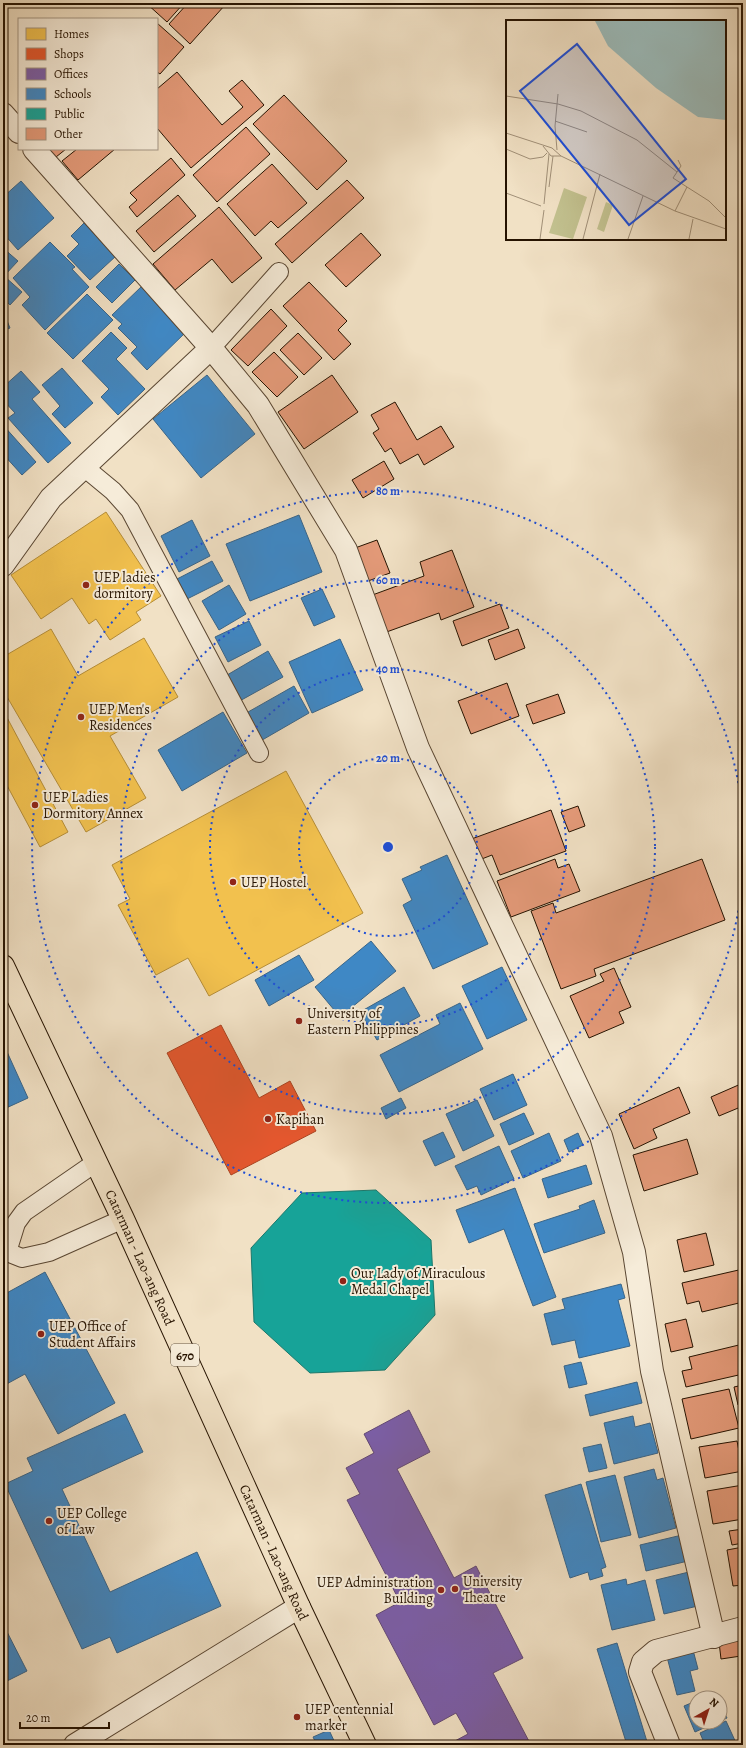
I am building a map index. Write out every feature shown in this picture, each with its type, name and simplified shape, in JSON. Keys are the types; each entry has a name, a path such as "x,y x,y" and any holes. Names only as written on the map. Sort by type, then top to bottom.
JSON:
{"main road":[{"name":"Catarman - Lao-ang Road","path":"3,966 95,1163 123,1218 299,1607 365,1745"}],"street":[{"path":"3,114 18,131"},
{"path":"35,150 211,348 258,405 346,550 418,748 601,1136 634,1252 652,1371 714,1637"},
{"path":"3,565 51,498 211,348"},
{"path":"75,1745 299,1607"},
{"path":"669,1745 640,1672 643,1662 656,1651 714,1637 743,1628"}],"lane":[{"path":"211,348 279,272"},
{"path":"84,467 113,491 130,510 259,753"},
{"path":"95,1163 24,1212 16,1223 5,1253 22,1258 42,1254 123,1218"}],"building: Homes":[{"name":"UEP ladies dormitory","path":"106,512 161,596 136,612 141,620 110,640 96,619 89,624 72,598 41,619 11,575"},
{"name":"UEP Men's Residences","path":"51,629 78,676 144,638 178,697 110,736 146,798 86,832 3,690 3,657"},
{"name":"UEP Ladies Dormitory Annex","path":"3,710 68,832 40,847 3,778"},
{"name":"UEP Hostel","path":"286,771 363,913 209,996 188,958 156,975 118,905 130,899 112,865"}],"building: Shops":[{"path":"221,1025 259,1098 290,1081 316,1131 231,1175 167,1053"}],"building: Offices":[{"name":"UEP Administration Building","path":"409,1410 430,1452 397,1469 454,1578 476,1566 523,1658 493,1673 531,1745 454,1745 453,1742 468,1734 456,1713 434,1725 376,1615 400,1602 347,1500 360,1494 346,1468 374,1453 364,1434"}],"building: Schools":[{"path":"21,181 54,218 18,250 3,233 3,197"},
{"path":"84,223 116,256 90,280 67,256 79,244 71,236"},
{"path":"50,242 75,267 72,269 89,287 45,330 22,305 30,297 13,278"},
{"path":"3,248 18,261 4,276 22,292 10,305 3,298"},
{"path":"119,264 135,280 112,303 96,287"},
{"path":"142,286 187,331 147,370 131,353 137,347 118,328 122,324 112,315"},
{"path":"87,294 113,320 73,359 47,333"},
{"path":"3,311 10,328 3,331"},
{"path":"111,332 127,348 116,359 145,389 118,415 101,397 109,389 82,361"},
{"path":"62,368 93,403 65,428 52,414 60,406 42,385"},
{"path":"21,371 40,392 32,399 71,443 48,463 8,418 15,413 3,400 3,387"},
{"path":"207,375 255,434 201,478 153,419"},
{"path":"3,425 36,462 22,475 3,454"},
{"path":"299,515 322,572 250,601 226,544"},
{"path":"192,520 210,556 179,572 161,536"},
{"path":"212,561 223,581 187,599 177,579"},
{"path":"229,585 246,614 219,630 202,601"},
{"path":"322,589 335,617 314,626 301,598"},
{"path":"249,621 261,645 228,662 215,637"},
{"path":"340,639 363,690 312,713 289,662"},
{"path":"268,651 283,677 236,703 222,678"},
{"path":"294,686 309,713 257,743 241,716"},
{"path":"223,712 247,753 182,791 158,750"},
{"path":"447,855 488,944 433,969 403,905 412,900 402,879 422,870 420,867"},
{"path":"371,941 396,971 340,1017 315,987"},
{"path":"299,955 314,980 269,1006 255,980"},
{"path":"502,967 527,1020 487,1039 462,986"},
{"path":"404,987 420,1016 377,1040 360,1012"},
{"path":"460,1003 483,1049 399,1092 380,1055 440,1024 436,1015"},
{"path":"3,1043 28,1098 4,1109 3,1106"},
{"path":"513,1074 527,1105 494,1120 480,1089"},
{"path":"401,1098 406,1108 386,1119 381,1108"},
{"path":"477,1100 494,1136 463,1151 446,1114"},
{"path":"524,1113 534,1134 509,1145 500,1124"},
{"path":"443,1132 455,1157 435,1166 423,1141"},
{"path":"549,1133 561,1161 523,1178 511,1151"},
{"path":"578,1133 583,1145 569,1152 564,1140"},
{"path":"499,1146 514,1179 481,1195 477,1186 467,1190 455,1166"},
{"path":"586,1165 592,1184 548,1198 542,1179"},
{"path":"515,1188 556,1297 533,1306 504,1229 469,1243 456,1210"},
{"path":"594,1200 605,1233 544,1253 534,1224 580,1209 579,1206"},
{"name":"UEP Office of Student Affairs","path":"45,1272 115,1403 58,1434 25,1374 3,1386 3,1295"},
{"path":"621,1284 625,1298 618,1300 630,1346 579,1358 575,1340 552,1345 544,1314 565,1309 562,1299"},
{"path":"581,1362 587,1384 569,1388 564,1366"},
{"path":"637,1382 642,1403 590,1416 585,1395"},
{"name":"UEP College of Law","path":"125,1414 143,1452 62,1489 110,1592 197,1552 221,1606 117,1653 110,1637 82,1649 5,1484 33,1471 27,1458"},
{"path":"633,1416 635,1427 650,1423 658,1453 614,1464 604,1423"},
{"path":"601,1444 607,1468 589,1472 583,1448"},
{"path":"654,1469 657,1480 663,1478 676,1528 639,1538 624,1477"},
{"path":"615,1475 631,1535 601,1542 586,1482"},
{"path":"581,1484 606,1567 601,1569 603,1576 590,1580 588,1572 570,1578 545,1495"},
{"path":"682,1535 688,1561 646,1571 640,1545"},
{"path":"693,1571 702,1605 664,1614 656,1580"},
{"path":"626,1579 627,1585 645,1580 655,1620 612,1630 601,1585"},
{"path":"3,1624 27,1671 3,1683"},
{"path":"617,1643 648,1745 627,1745 597,1649"},
{"path":"693,1650 698,1669 690,1671 695,1690 688,1690 688,1693 677,1695 667,1657"},
{"path":"688,1704 688,1715 684,1706"},
{"path":"728,1725 737,1745 705,1745 700,1733 706,1730 728,1730"},
{"path":"329,1730 336,1745 317,1745 313,1737"},
{"path":"120,1740 182,1744 182,1745 120,1745"}],"building: Public":[{"name":"Our Lady of Miraculous Medal Chapel","path":"376,1190 431,1240 435,1315 385,1370 310,1373 254,1322 251,1248 302,1193"}],"building: Other":[{"path":"146,3 184,3 167,22"},
{"path":"188,3 223,3 225,5 190,44 169,24"},
{"path":"158,24 184,47 160,74 158,73"},
{"path":"177,72 222,125 243,107 229,91 242,80 264,105 191,168 158,129 158,88"},
{"path":"284,95 347,161 317,190 253,124"},
{"path":"246,127 270,154 217,202 193,175"},
{"path":"42,150 65,150 51,161"},
{"path":"76,150 114,150 78,180 62,161"},
{"path":"171,158 185,175 137,217 129,207 137,200 130,193"},
{"path":"272,164 307,203 278,228 271,221 255,236 227,204"},
{"path":"347,180 364,198 292,263 275,244"},
{"path":"178,195 196,216 154,252 136,231"},
{"path":"219,207 262,258 232,283 212,259 175,290 153,264"},
{"path":"361,233 381,255 346,287 325,265"},
{"path":"309,282 347,321 338,330 351,344 334,360 283,306"},
{"path":"271,309 287,326 248,366 231,350"},
{"path":"298,333 322,358 304,375 280,350"},
{"path":"274,352 298,377 277,397 252,372"},
{"path":"332,375 358,412 304,449 278,412"},
{"path":"395,402 417,440 441,426 454,447 424,465 418,454 400,464 391,448 385,452 373,433 379,429 371,415"},
{"path":"384,461 394,479 363,498 352,480"},
{"path":"377,540 390,573 368,581 355,548"},
{"path":"452,550 474,607 441,620 439,613 381,634 367,597 424,576 420,562"},
{"path":"500,604 509,628 462,646 453,621"},
{"path":"518,629 525,648 495,660 488,640"},
{"path":"507,683 519,716 471,734 458,701"},
{"path":"558,694 565,713 533,724 526,705"},
{"path":"578,806 585,826 569,832 561,812"},
{"path":"551,810 566,851 500,875 492,855 474,862 466,841"},
{"path":"555,859 558,868 569,864 580,891 511,917 497,881"},
{"path":"702,859 725,920 594,969 596,976 561,989 531,911 553,903 556,913"},
{"path":"614,968 631,1007 619,1012 624,1023 589,1038 570,996 604,981 600,974"},
{"path":"743,1083 743,1106 719,1116 711,1097"},
{"path":"679,1087 690,1113 653,1129 657,1138 634,1149 619,1114"},
{"path":"687,1139 698,1174 644,1191 633,1155"},
{"path":"706,1233 714,1265 684,1272 677,1240"},
{"path":"743,1269 743,1302 702,1312 699,1301 687,1304 682,1283"},
{"path":"686,1319 693,1347 671,1352 665,1324"},
{"path":"743,1344 743,1374 686,1387 682,1371 692,1369 689,1357"},
{"path":"743,1385 743,1404 738,1405 734,1387"},
{"path":"729,1389 739,1428 691,1439 682,1399"},
{"path":"737,1441 743,1471 705,1478 699,1447"},
{"path":"743,1485 743,1519 713,1524 707,1491"},
{"path":"743,1529 743,1543 732,1545 729,1531"},
{"path":"743,1547 743,1585 733,1586 727,1550"},
{"path":"743,1639 743,1677 741,1656 721,1659 719,1642"}],"place":[{"name":"UEP ladies dormitory","path":"86,585"},
{"name":"UEP Men's Residences","path":"81,717"},
{"name":"UEP Ladies Dormitory Annex","path":"35,805"},
{"name":"UEP Hostel","path":"233,882"},
{"name":"University of Eastern Philippines","path":"299,1021"},
{"name":"Kapihan","path":"268,1119"},
{"name":"Our Lady of Miraculous Medal Chapel","path":"343,1281"},
{"name":"UEP Office of Student Affairs","path":"41,1334"},
{"name":"UEP College of Law","path":"49,1521"},
{"name":"University Theatre","path":"455,1589"},
{"name":"UEP Administration Building","path":"441,1590"},
{"name":"UEP centennial marker","path":"297,1717"}]}
